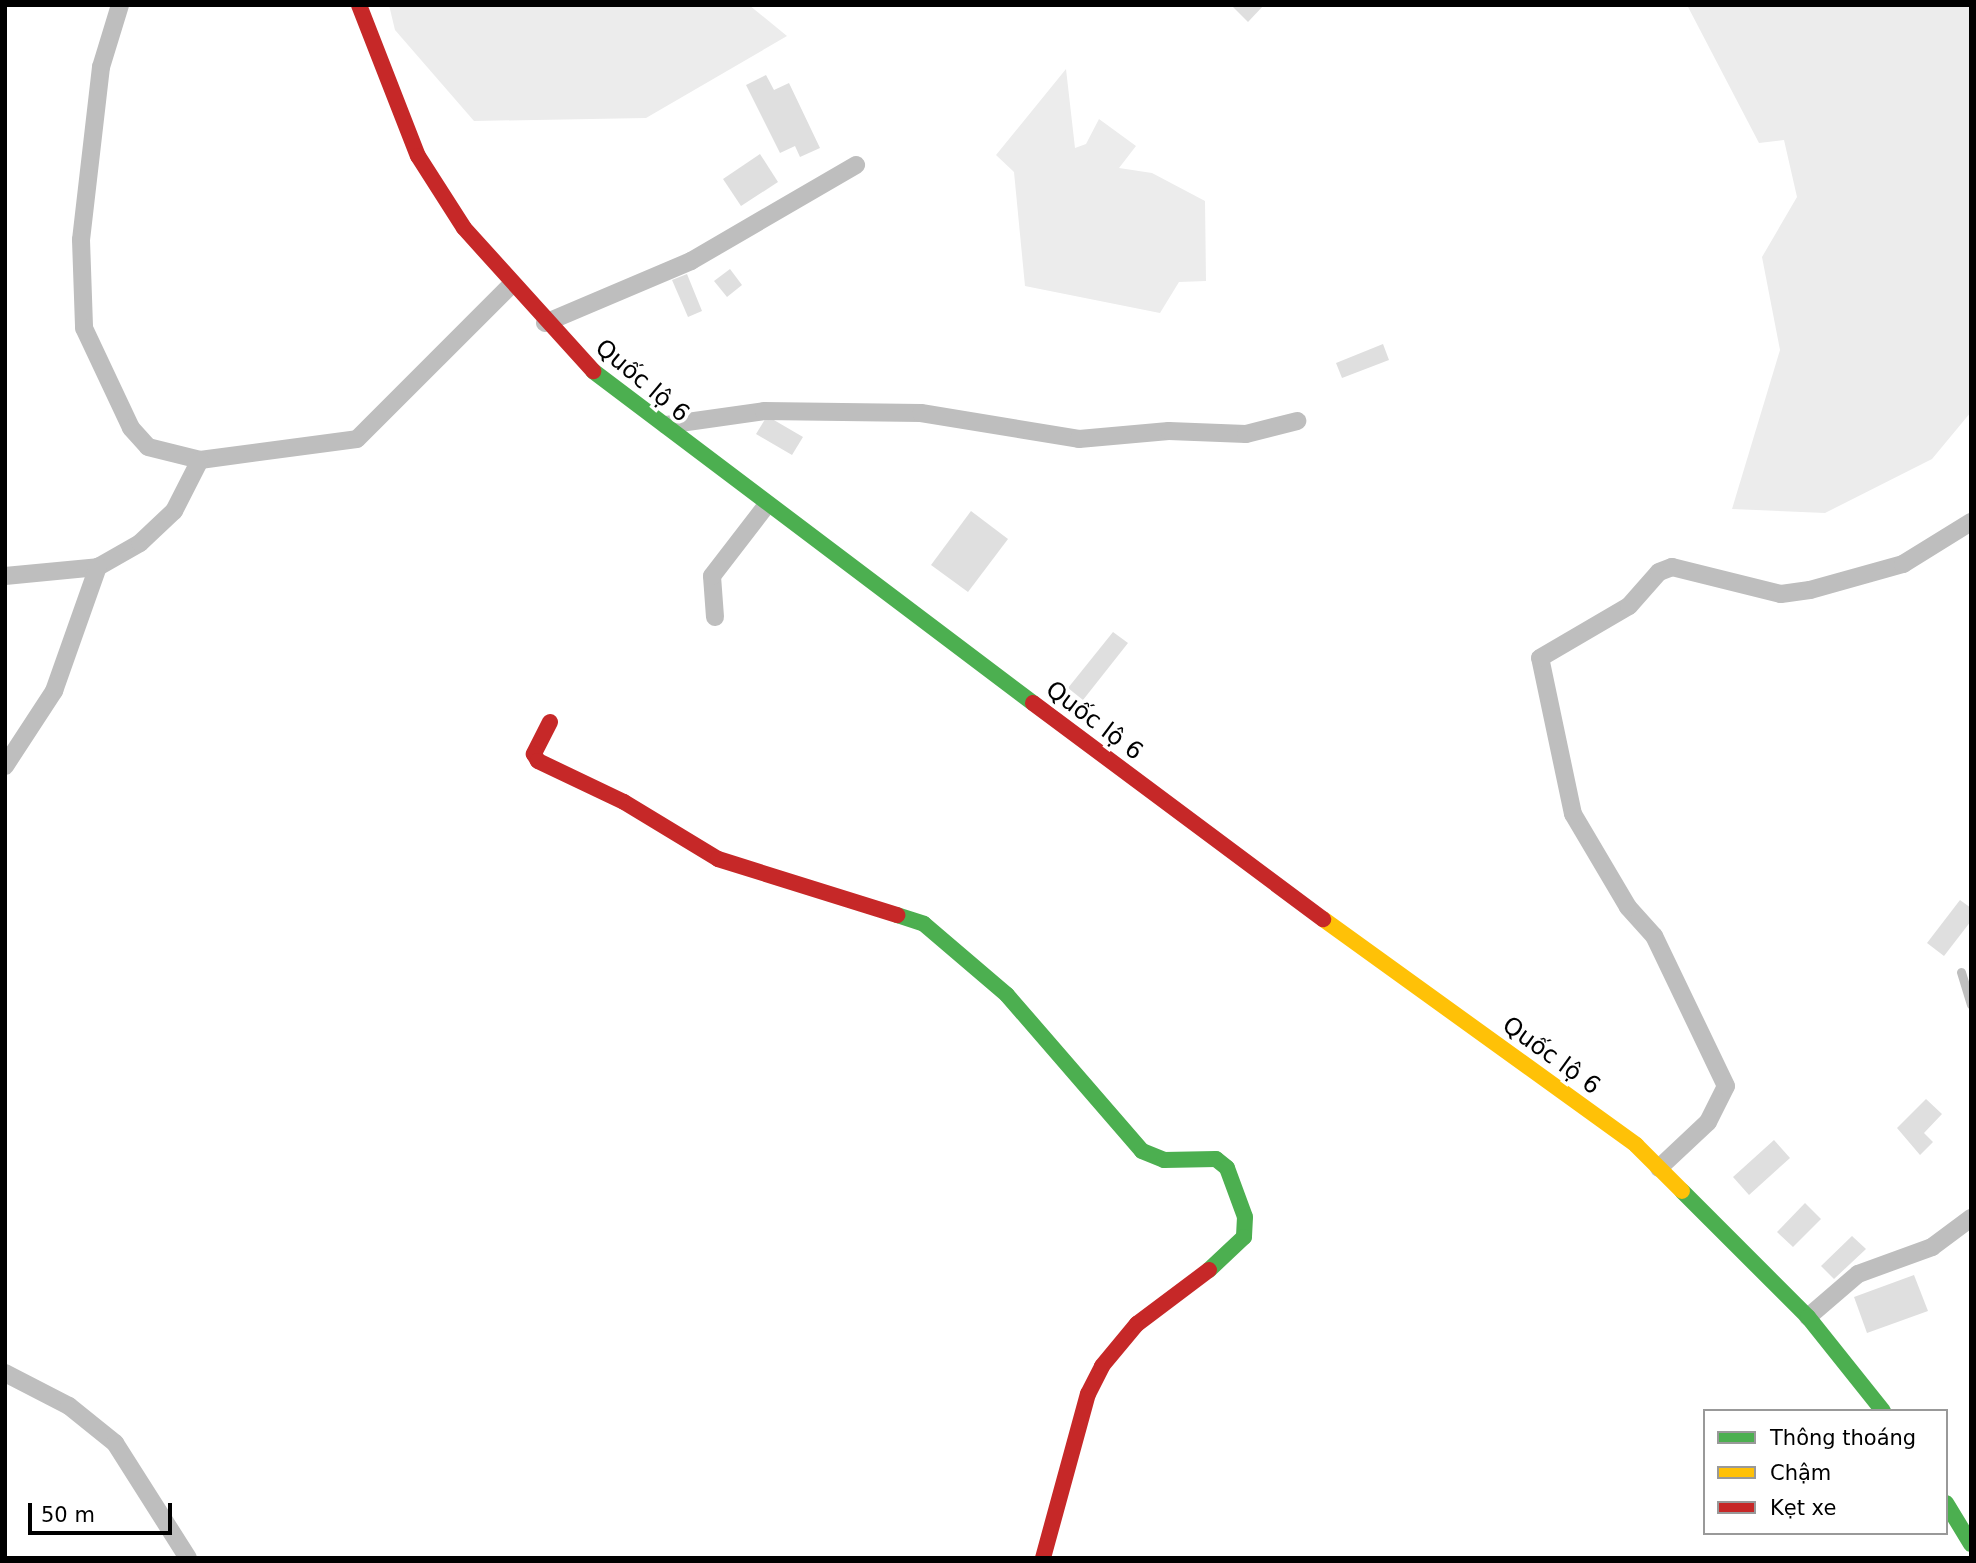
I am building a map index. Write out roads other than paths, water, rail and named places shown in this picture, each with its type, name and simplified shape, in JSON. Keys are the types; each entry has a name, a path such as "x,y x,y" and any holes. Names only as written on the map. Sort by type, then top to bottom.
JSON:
{"main road":[{"name":"Quốc lộ 6","path":"359,5 387,90 418,156 464,229 544,323 659,427 1659,1168 1808,1317 1881,1409"},
{"path":"550,722 534,754 538,761 624,802 718,859 924,924 1007,995 1142,1151 1164,1160 1216,1159 1227,1168 1245,1217 1244,1237 1231,1254 1137,1324 1102,1366 1088,1394 1043,1558"},
{"path":"1948,1506 1971,1544"}],"street":[{"path":"120,5 101,67 81,240 84,328 138,439 158,453 200,460 357,439 512,284"},
{"path":"544,323 691,261 856,165"},
{"path":"659,427 764,411 921,412 1079,439 1169,431 1246,434 1297,421"},
{"path":"5,576 98,567 164,523 200,460"},
{"path":"715,617 712,576 766,506"},
{"path":"1659,1168 1707,1122 1726,1086 1654,936 1628,907 1573,814 1540,658 1629,606 1658,572 1672,567 1781,594 1810,590 1902,564 1971,522"},
{"path":"5,766 54,691 98,567"},
{"path":"1808,1317 1858,1274 1932,1247 1971,1219"},
{"path":"5,1373 85,1416 115,1443 188,1558"}],"lane":[{"path":"1961,972 1971,1004"}]}
